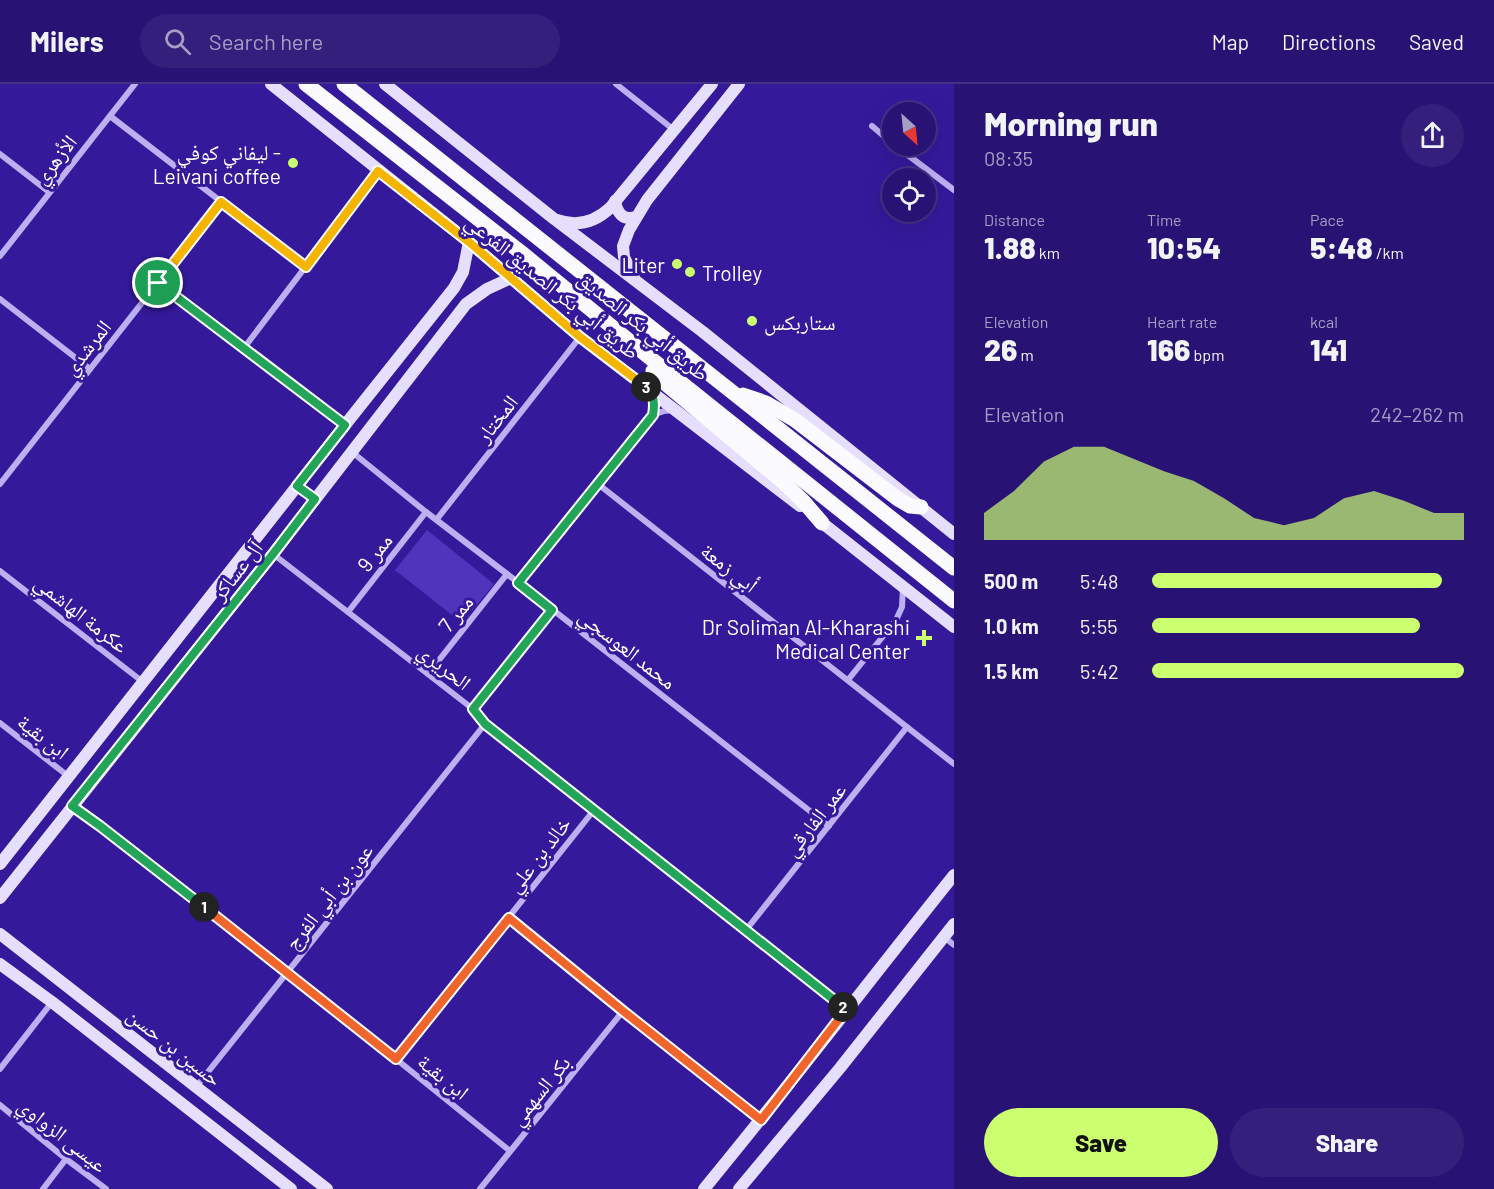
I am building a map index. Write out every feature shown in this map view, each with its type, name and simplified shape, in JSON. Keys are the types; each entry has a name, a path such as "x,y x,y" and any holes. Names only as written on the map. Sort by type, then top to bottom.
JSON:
{"main road":[{"name":"طريق أبي بكر الصديق","path":"306,84 523,254 954,601"},
{"name":"طريق أبي بكر الصديق","path":"344,84 954,568"},
{"path":"649,357 652,369 660,379 782,481 822,523"},
{"path":"733,392 766,403 789,415 898,499 910,506 921,507"}],"street":[{"name":"الأزهري","path":"0,256 135,84"},
{"name":"طريق أبي بكر الصديق الفرعي","path":"271,84 469,242 580,337 954,627"},
{"path":"385,84 553,218 703,332 954,534"},
{"path":"616,84 675,130"},
{"path":"553,218 570,223 588,222 603,214 712,84"},
{"path":"636,281 624,257 623,246 629,230 647,200 739,84"},
{"path":"110,116 306,267"},
{"path":"872,126 882,134"},
{"path":"0,154 49,192"},
{"path":"909,156 954,190"},
{"path":"244,348 378,171"},
{"path":"615,201 620,214 628,218 636,217"},
{"name":"المرشدي","path":"0,484 221,202"},
{"name":"آل عساكر","path":"0,864 454,288 463,272 469,242"},
{"name":"آل عساكر","path":"0,898 273,554 466,304 487,288 511,278"},
{"path":"158,283 345,425"},
{"path":"454,288 465,287 470,295 466,304"},
{"path":"0,299 90,369"},
{"name":"المختار","path":"437,519 580,337"},
{"path":"650,390 654,402 653,415"},
{"path":"518,583 653,415 675,410"},
{"name":"محمد العوسجي","path":"351,451 829,826"},
{"name":"أبي زمعة","path":"598,484 954,764"},
{"path":"297,486 315,499"},
{"name":"ممر 9","path":"348,612 426,512"},
{"name":"الحريري","path":"273,554 473,709 485,724 846,1010"},
{"name":"عكرمة الهاشمي","path":"0,571 143,682"},
{"name":"ممر 7","path":"428,674 507,574"},
{"path":"848,680 896,620 902,607 903,586"},
{"path":"473,709 552,610"},
{"name":"ابن بقية","path":"0,723 68,776"},
{"name":"عون بن أبي الفرج","path":"196,1087 485,724"},
{"name":"عمر الفارقي","path":"746,930 907,727"},
{"name":"ابن بقية","path":"72,806 396,1059 510,1152"},
{"name":"خالد بن علي","path":"396,1059 594,810"},
{"path":"704,1189 954,875"},
{"path":"509,918 761,1120"},
{"path":"739,1189 840,1068 954,924"},
{"name":"حسين بن حسن","path":"0,934 327,1189"},
{"path":"944,937 954,945"},
{"name":"حسين بن حسن","path":"0,964 291,1189"},
{"path":"0,1069 52,1002"},
{"name":"بكر السهمي","path":"480,1189 623,1011"},
{"name":"عيسى الزواوي","path":"0,1105 106,1189"},
{"path":"43,1189 66,1159"}],"shaded area":[{"path":"427,530 494,584 462,623 395,570"}],"place":[{"name":"ليفاني كوفي - Leivani coffee","path":"293,163"},
{"name":"Liter","path":"677,264"},
{"name":"Trolley","path":"690,272"},
{"name":"ستاربكس","path":"752,321"},
{"name":"Dr Soliman Al-Kharashi Medical Center","path":"924,638"}],"route":[{"path":"378,171 469,242 580,337 650,390 654,402 653,415 518,583 552,610 473,709 485,724 846,1010 761,1120 509,918 396,1059 72,806 315,499 297,486 345,425 158,283 221,202 306,267 378,171"}]}
